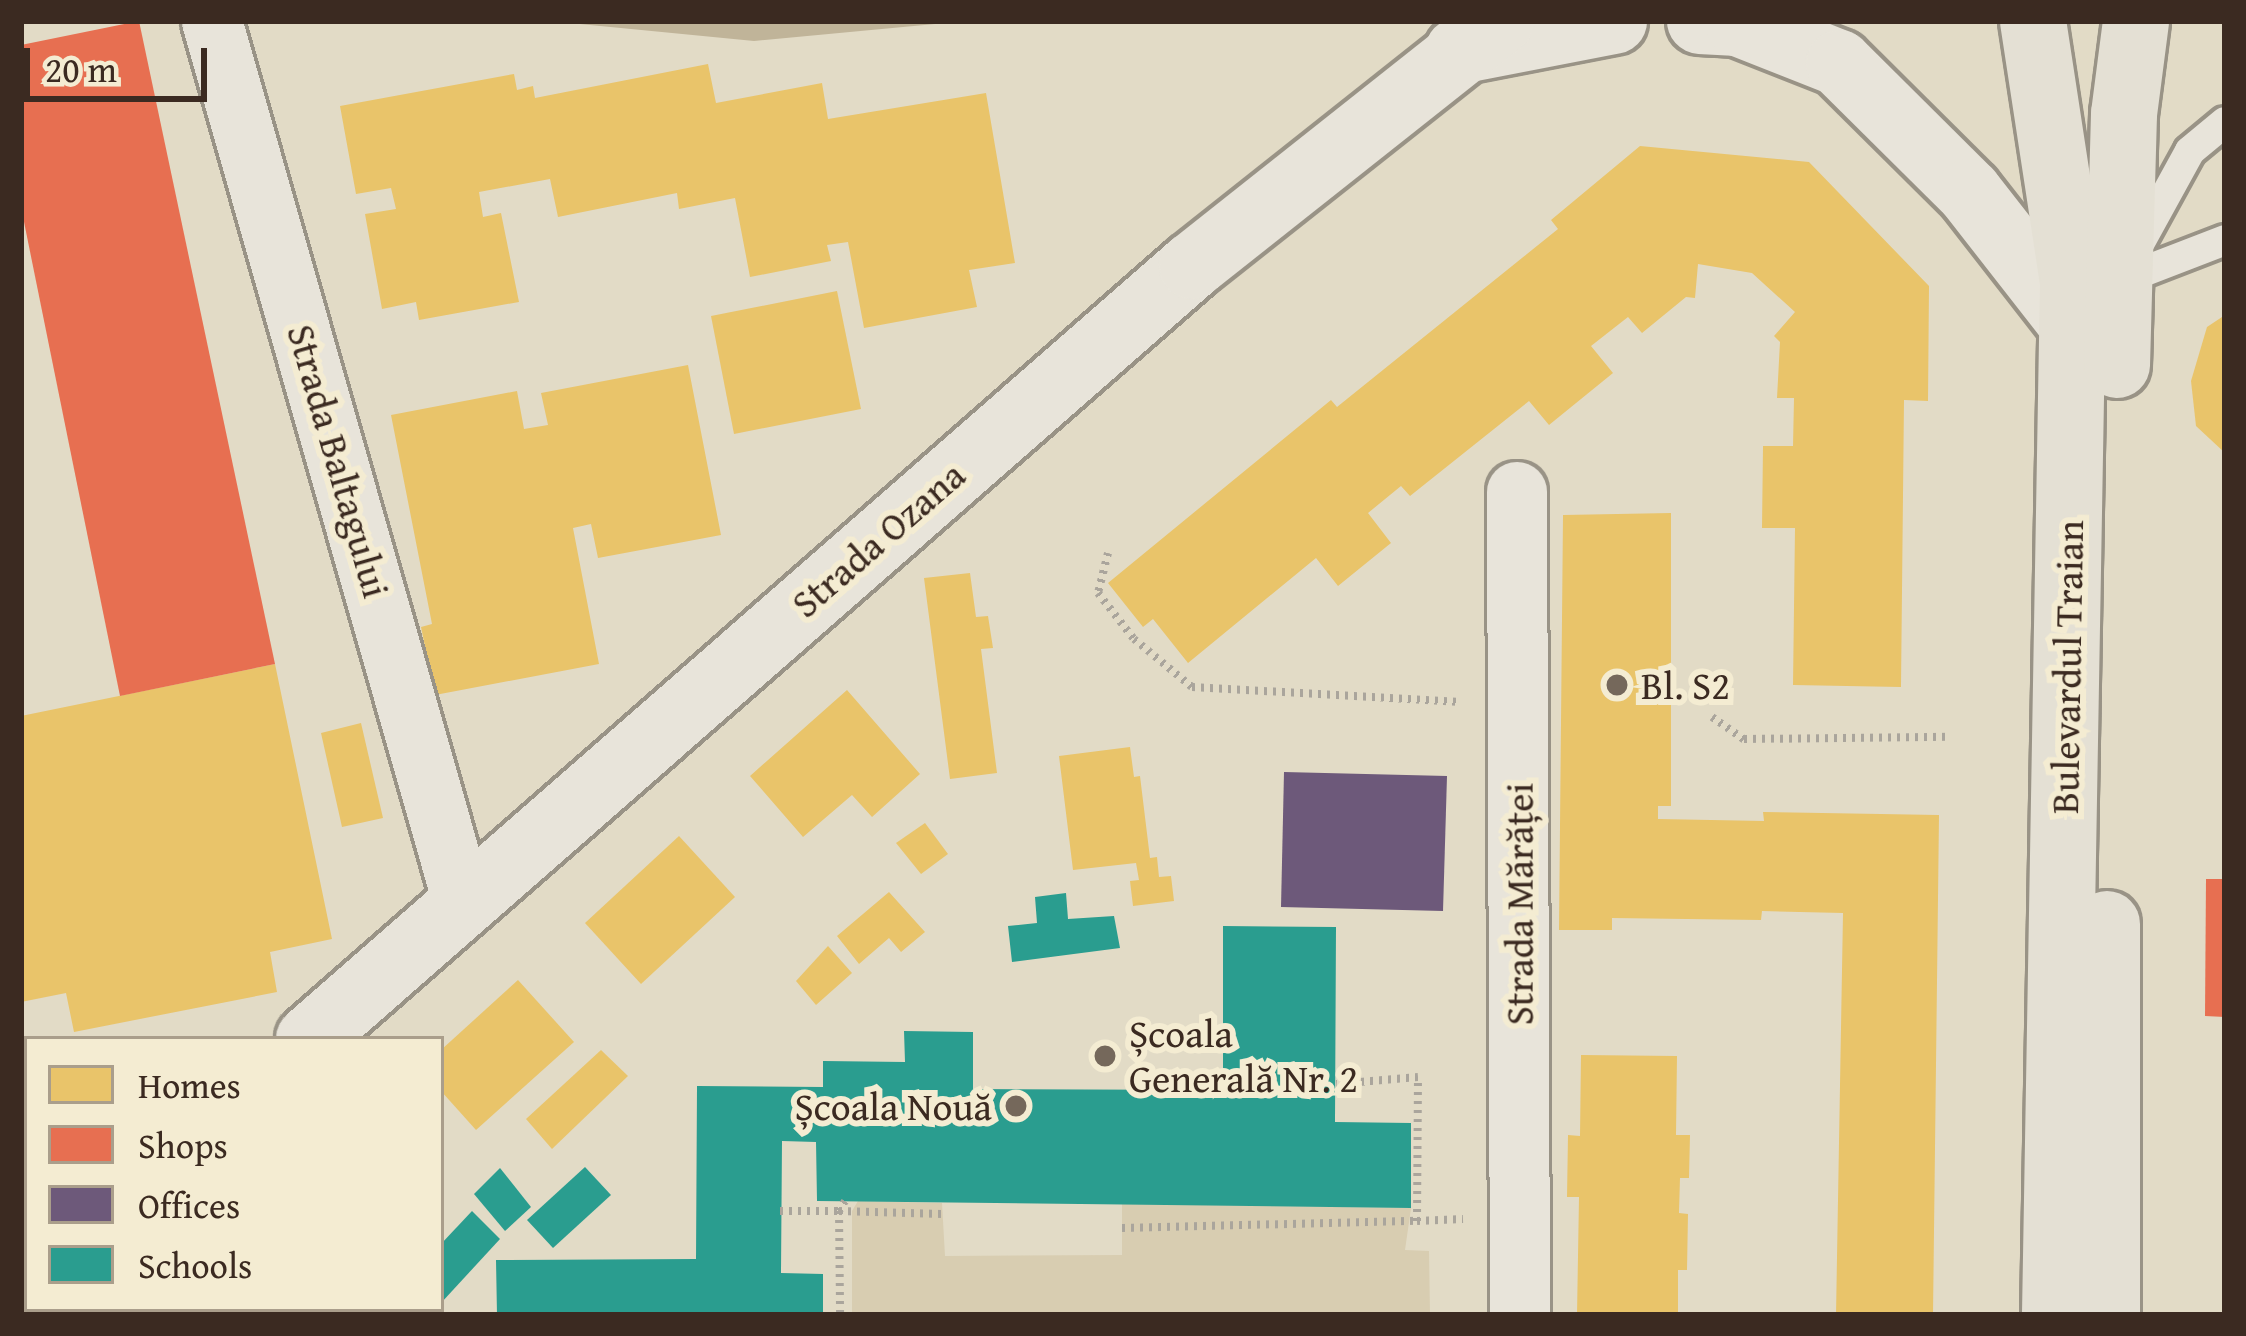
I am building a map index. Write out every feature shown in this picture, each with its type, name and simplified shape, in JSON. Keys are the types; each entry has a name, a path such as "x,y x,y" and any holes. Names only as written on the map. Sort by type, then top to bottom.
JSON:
{"main road":[{"name":"Bulevardul Traian","path":"2033,21 2073,283 2096,303 2107,1315"},
{"name":"Bulevardul Traian","path":"2055,1315 2096,303 2136,21"}],"street":[{"name":"Strada Baltagului","path":"212,21 463,902"},
{"name":"Strada Ozana","path":"312,1036 1192,266 1479,36 1528,21"},
{"path":"1479,36 1614,21"},
{"path":"1700,21 1738,23 1839,63 1969,192 2096,303"},
{"name":"Strada Mărăței","path":"1517,492 1520,1315"}],"lane":[{"path":"2096,303 2191,151 2225,122"},
{"path":"2096,303 2225,240"}],"path":[{"path":"1108,553 1098,593 1134,639 1192,687 1518,706"},
{"path":"1712,716 1744,739 1950,736"},
{"path":"1336,1084 1418,1076 1417,1221"},
{"path":"840,1315 839,1211 845,1201"},
{"path":"780,1211 943,1214"},
{"path":"1121,1228 1428,1219"}],"shaded area":[{"path":"549,21 967,21 754,41"},
{"path":"858,1201 942,1203 945,1256 1122,1255 1122,1204 1411,1208 1405,1250 1429,1251 1430,1315 852,1315 852,1211"},
{"path":"276,1312 278,1315 100,1315"}],"building: Homes":[{"path":"708,64 716,103 822,83 828,119 986,93 1015,263 969,270 977,307 864,328 848,242 827,245 831,261 750,277 735,198 679,209 677,193 558,217 550,179 479,192 483,217 501,213 519,302 419,320 416,302 382,309 365,214 396,209 391,188 356,194 340,106 514,74 517,90 533,86 535,98"},
{"path":"1640,146 1809,162 1929,286 1928,401 1904,400 1901,687 1793,685 1795,528 1762,528 1763,446 1793,446 1794,398 1777,398 1780,342 1774,336 1795,312 1752,273 1698,264 1695,298 1686,297 1642,333 1628,317 1591,346 1613,373 1549,425 1529,401 1410,496 1401,486 1368,513 1391,543 1338,586 1316,558 1188,663 1153,619 1143,627 1108,583 1331,400 1337,407 1558,229 1551,220"},
{"path":"837,291 861,409 734,434 711,316"},
{"path":"2225,315 2225,453 2196,426 2191,381 2207,327"},
{"path":"688,365 721,535 598,558 591,524 573,528 599,664 435,695 421,627 432,624 391,415 517,391 524,429 548,425 541,393"},
{"path":"1671,513 1671,806 1658,806 1658,819 1764,821 1763,812 1939,815 1933,1315 1836,1315 1843,913 1762,911 1761,920 1612,918 1612,930 1559,930 1563,515"},
{"path":"970,573 976,617 988,616 993,648 981,649 997,773 950,779 924,578"},
{"path":"275,664 332,939 270,952 277,992 74,1032 66,993 21,1002 21,716"},
{"path":"847,690 920,774 872,817 852,795 803,837 750,776"},
{"path":"361,723 383,818 342,827 321,733"},
{"path":"1130,747 1134,777 1140,776 1150,858 1157,857 1159,877 1171,876 1174,901 1133,906 1130,881 1139,880 1136,863 1073,870 1059,756"},
{"path":"925,823 948,854 921,874 896,843"},
{"path":"679,836 735,897 641,984 585,923"},
{"path":"889,892 925,932 901,952 889,938 859,964 837,936"},
{"path":"828,946 852,973 816,1005 796,981"},
{"path":"518,980 574,1042 476,1130 444,1094 444,1047"},
{"path":"601,1050 628,1076 552,1149 526,1119"},
{"path":"1581,1055 1677,1056 1676,1135 1690,1135 1689,1178 1680,1178 1679,1213 1688,1214 1687,1270 1678,1270 1678,1315 1577,1315 1579,1197 1567,1197 1568,1135 1580,1136"},
{"path":"21,1170 24,1210 21,1213"},
{"path":"418,1312 420,1315 311,1315"}],"building: Shops":[{"path":"139,21 275,664 120,696 21,207 21,45"},
{"path":"2206,879 2225,879 2225,1017 2205,1016"}],"building: Offices":[{"path":"1284,772 1447,776 1443,911 1281,907"}],"building: Schools":[{"path":"1066,893 1068,919 1114,916 1120,948 1012,962 1008,926 1037,923 1035,897"},
{"name":"Școala Nouă","path":"1223,926 1336,927 1335,1122 1411,1123 1411,1208 817,1201 816,1142 782,1141 781,1273 823,1274 823,1315 497,1315 496,1260 696,1259 697,1086 823,1087 823,1061 905,1062 904,1031 973,1032 973,1089 1223,1090"},
{"path":"585,1167 611,1195 553,1248 527,1220"},
{"path":"500,1168 531,1207 505,1231 474,1194"},
{"path":"472,1211 500,1239 444,1300 444,1241"}],"place":[{"name":"Bl. S2","path":"1617,685"},
{"name":"Școala Generală Nr. 2","path":"1105,1056"},
{"name":"Școala Nouă","path":"1016,1106"}]}
